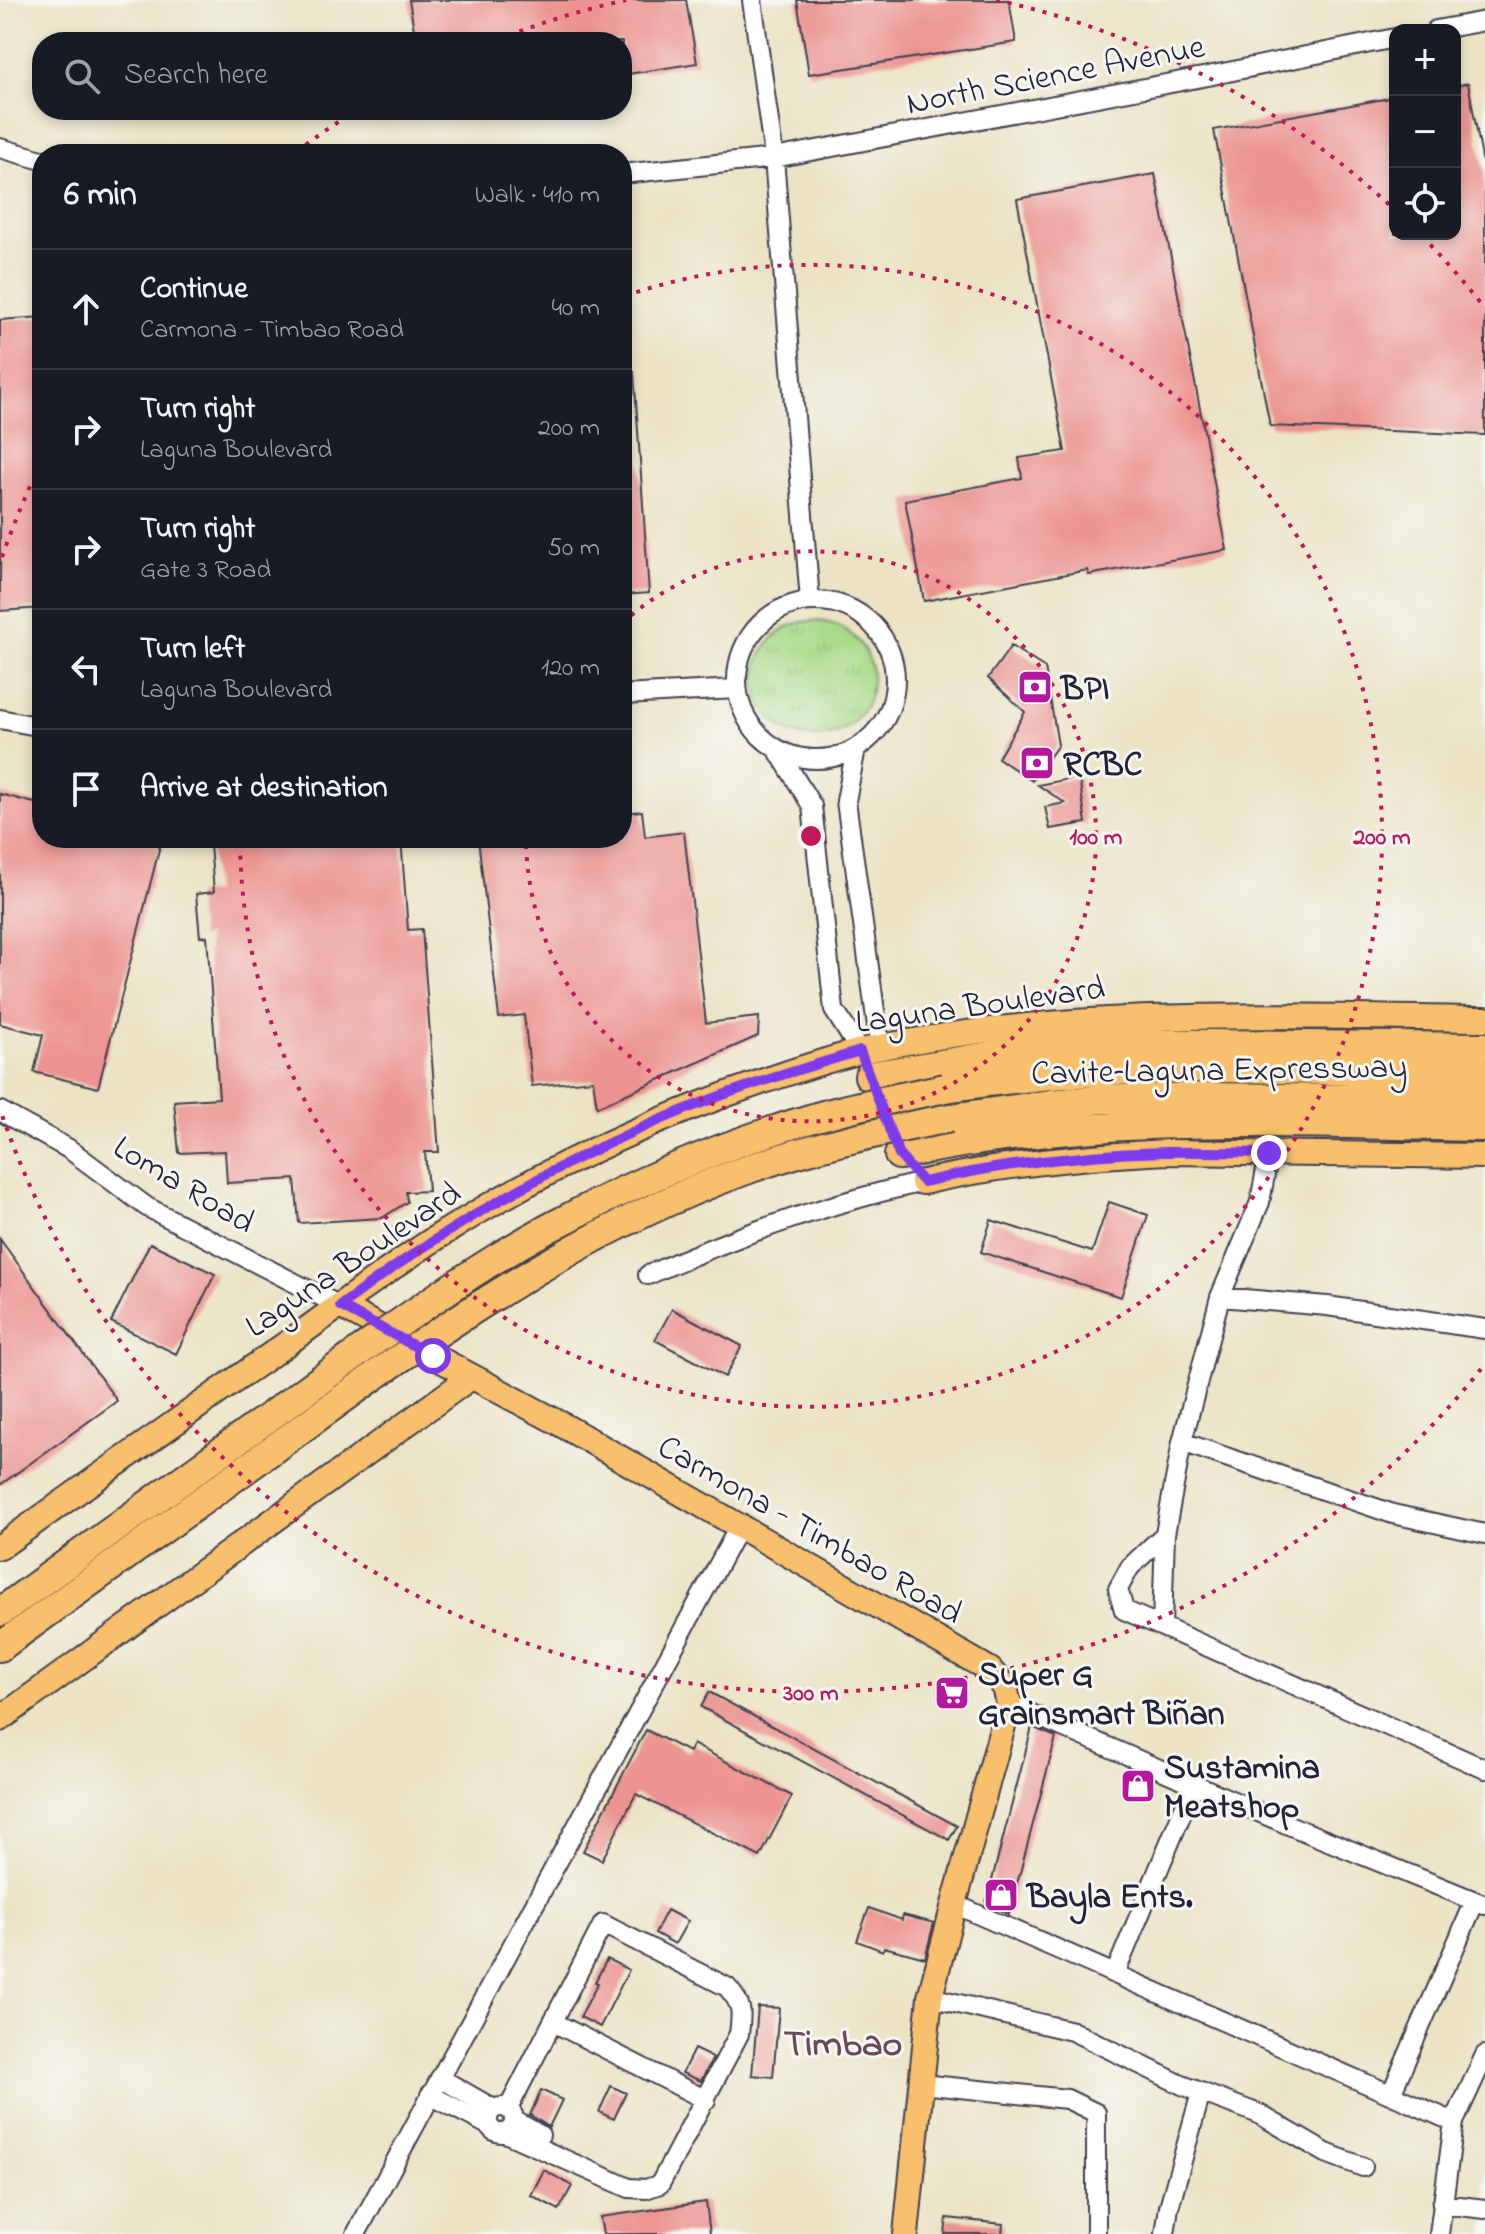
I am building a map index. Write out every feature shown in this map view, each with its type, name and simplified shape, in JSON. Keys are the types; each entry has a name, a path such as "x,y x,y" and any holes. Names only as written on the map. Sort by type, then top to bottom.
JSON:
{"highway":[{"path":"875,1062 1110,1043 1485,1047"},
{"name":"Cavite–Laguna Expressway","path":"0,1612 433,1299 535,1236 595,1205 726,1147 821,1116 945,1088 1046,1075 1209,1068 1485,1075"},
{"name":"Cavite–Laguna Expressway","path":"0,1647 456,1319 612,1227 741,1171 797,1152 872,1134 950,1118 1051,1104 1105,1099 1211,1097 1485,1101"},
{"path":"910,1153 1021,1134 1128,1127 1237,1124 1485,1127"}],"main road":[{"name":"Laguna Boulevard","path":"0,1547 448,1230 572,1161 707,1101 1045,1024 1209,1016 1485,1019"},
{"path":"875,1062 923,1182 968,1172 1082,1157 1167,1152 1485,1156"},
{"name":"Carmona - Timbao Road","path":"340,1306 559,1423 990,1670 1005,1687 1009,1704"},
{"path":"0,1719 471,1377"},
{"path":"906,2234 930,1997 1009,1704"}],"street":[{"path":"752,0 774,158 810,601"},
{"path":"1461,25 1485,21"},
{"name":"North Science Avenue","path":"632,173 774,158 1389,39"},
{"path":"0,148 32,157"},
{"path":"810,601 843,606 862,615 877,630 888,648 895,682 889,709 876,732 856,748 835,757 811,759 788,754 762,738 741,707 736,675 742,650 756,627 789,605 810,601"},
{"path":"632,694 737,689"},
{"path":"0,719 32,725"},
{"path":"856,748 846,801 875,1062"},
{"path":"777,749 812,806 834,1010 875,1062"},
{"name":"Loma Road","path":"0,1111 69,1149 147,1207 340,1306"},
{"path":"1162,1626 1165,1534 1182,1442 1220,1297 1260,1202 1269,1153"},
{"path":"648,1275 711,1247 823,1207 923,1182"},
{"path":"1220,1297 1327,1306 1485,1329"},
{"path":"1182,1442 1393,1514 1485,1534"},
{"path":"356,2234 740,1525"},
{"path":"1165,1534 1130,1567 1118,1589 1124,1610 1485,1769"},
{"path":"1009,1704 1291,1826 1480,1903 1391,2094"},
{"path":"1115,1974 1194,1784"},
{"path":"954,1904 1454,2122"},
{"path":"430,2095 502,2119 581,2157 603,2175 629,2188 646,2189 660,2184 739,2034 742,2012 739,2000 727,1987 603,1924 502,2119"},
{"path":"930,1997 1072,2031 1201,2093 1259,2114 1326,2153 1363,2167"},
{"path":"553,2022 706,2100"},
{"path":"1439,2234 1454,2122 1485,2055"},
{"path":"440,2078 502,2119"},
{"path":"921,2084 1067,2099 1096,2113 1096,2234"},
{"path":"1165,2234 1169,2207 1201,2093"},
{"path":"1442,2204 1485,2209"}],"green space":[{"path":"814,621 836,626 855,638 867,657 872,679 867,701 855,720 836,732 814,737 792,732 773,720 761,701 756,679 761,657 773,638 792,626"}],"building":[{"path":"409,0 686,0 697,63 632,73 632,32 414,32"},
{"path":"797,0 1009,0 1016,42 809,74"},
{"path":"1468,83 1485,174 1485,435 1270,426 1214,130 1389,98 1389,240 1461,240 1461,85"},
{"path":"1155,174 1227,550 1088,575 1088,570 924,601 905,500 1022,478 1019,458 1065,451 1017,199"},
{"path":"32,318 32,609 0,611 0,320"},
{"path":"632,372 634,372 649,593 632,594"},
{"path":"1011,646 1045,668 1058,745 1032,781 998,758 1025,712 988,678"},
{"path":"1079,777 1086,823 1050,829 1045,807 1065,803 1038,785"},
{"path":"0,794 32,802 32,848 159,848 98,1088 34,1072 43,1035 0,1024"},
{"path":"642,811 645,837 684,832 706,1023 759,1017 758,1036 597,1107 593,1080 532,1086 524,1015 499,1018 479,848 632,848 632,812"},
{"path":"210,848 402,848 408,930 422,929 439,1152 425,1152 428,1191 406,1192 407,1202 382,1218 299,1223 295,1179 227,1183 225,1151 179,1153 174,1101 219,1098 207,936 200,937 196,894 214,892"},
{"path":"1109,1202 1148,1215 1121,1297 981,1252 991,1220 1092,1252"},
{"path":"0,1239 117,1401 0,1485"},
{"path":"150,1243 215,1274 176,1354 111,1322"},
{"path":"672,1309 742,1346 725,1377 655,1340"},
{"path":"709,1692 957,1826 949,1840 701,1707"},
{"path":"1032,1727 1056,1737 1009,1914 986,1903"},
{"path":"646,1730 689,1752 693,1744 792,1796 760,1857 636,1794 602,1860 583,1851"},
{"path":"869,1908 902,1920 903,1915 934,1923 925,1958 884,1947 883,1951 857,1941"},
{"path":"667,1910 688,1921 675,1944 655,1933"},
{"path":"607,1959 629,1970 600,2027 580,2017"},
{"path":"758,2007 779,2008 773,2077 752,2075"},
{"path":"694,2049 713,2058 701,2081 682,2073"},
{"path":"611,2086 626,2093 614,2119 599,2112"},
{"path":"541,2090 562,2100 549,2127 530,2115"},
{"path":"544,2170 572,2186 559,2210 531,2195"},
{"path":"706,2202 710,2234 603,2234 600,2217"},
{"path":"947,2218 1003,2224 1002,2234 945,2234"}],"place":[{"name":"BPI","path":"1035,687"},
{"name":"RCBC","path":"1037,763"},
{"name":"Super G Grainsmart Biñan","path":"952,1693"},
{"name":"Sustamina Meatshop","path":"1138,1786"},
{"name":"Bayla Ents.","path":"1001,1895"}],"district":[{"name":"Timbao","path":"843,2042"}],"route":[{"path":"433,1356 340,1306 448,1230 559,1167 707,1101 860,1051 899,1155 923,1182 968,1172 1082,1157 1167,1152 1269,1153"}]}
